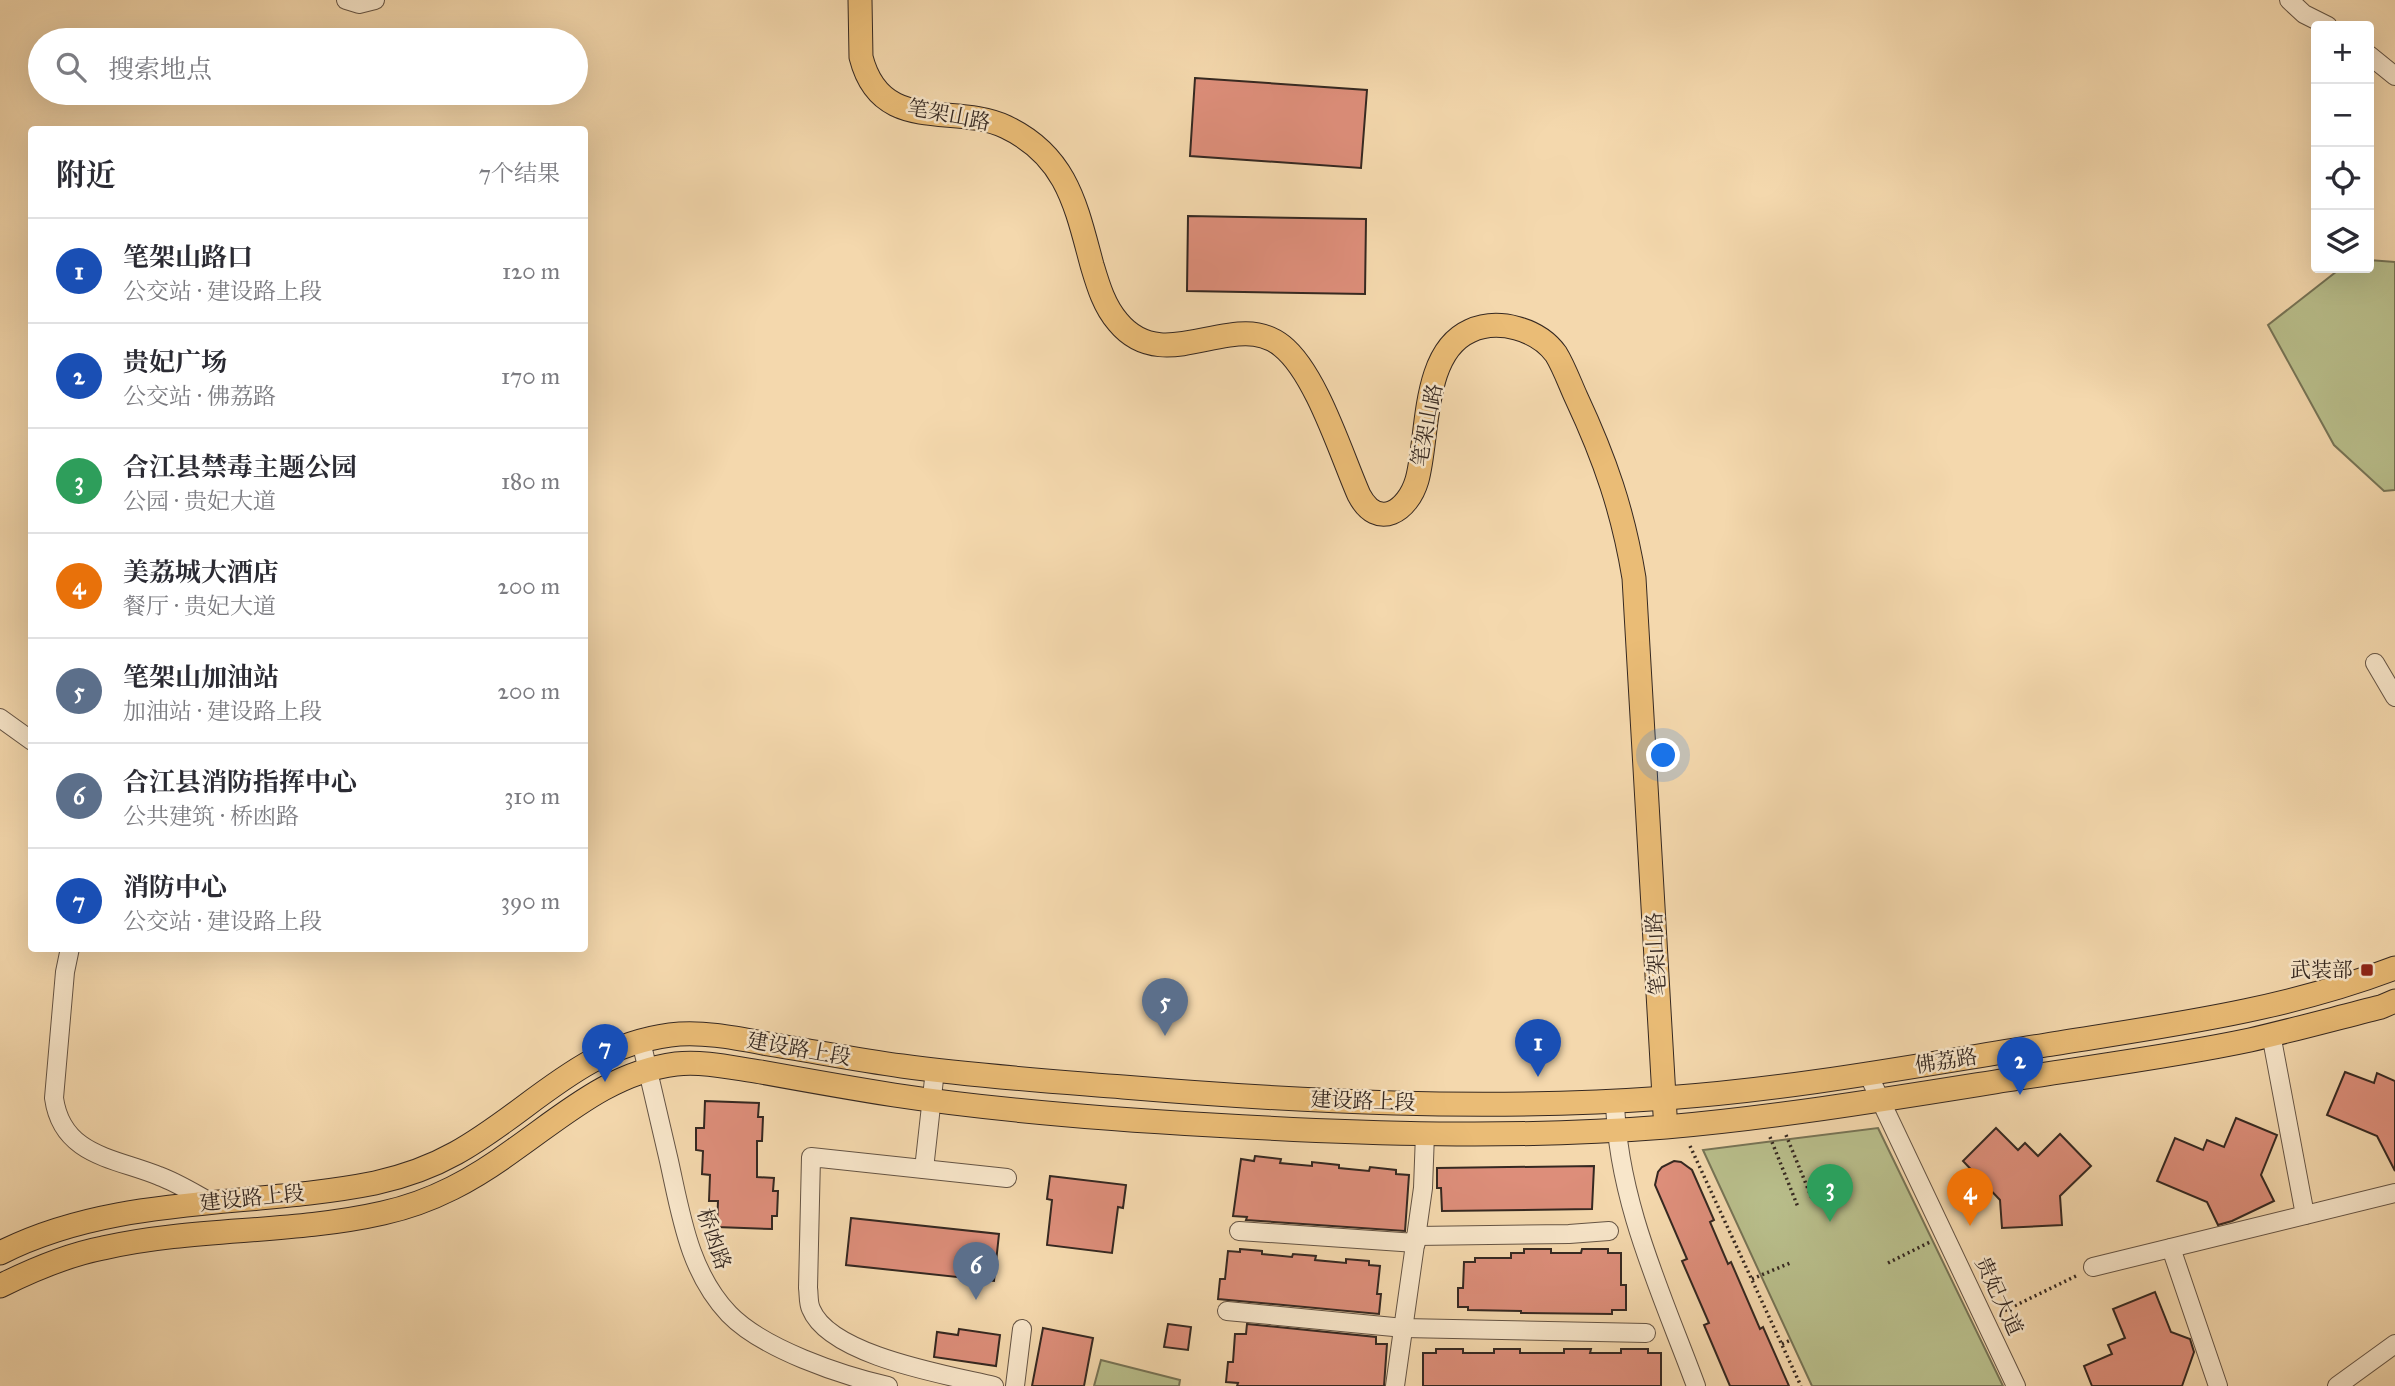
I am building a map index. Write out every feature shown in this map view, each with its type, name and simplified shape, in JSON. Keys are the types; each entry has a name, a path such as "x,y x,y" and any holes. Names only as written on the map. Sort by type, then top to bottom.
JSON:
{"main road":[{"name":"笔架山路","path":"860,0 861,57 867,77 886,98 922,113 995,122 1021,135 1051,160 1071,191 1098,285 1107,306 1126,331 1145,342 1160,346 1236,334 1267,337 1280,345 1303,371 1364,505 1375,513 1391,514 1406,504 1411,494 1417,479 1432,388 1447,350 1457,338 1486,326 1513,328 1539,338 1556,355 1611,478 1626,532 1634,579 1666,1127"},
{"name":"佛荔路","path":"1615,1100 1664,1098 1868,1074 2234,1014 2365,979 2395,968"},
{"name":"佛荔路","path":"1615,1129 1666,1127 1881,1101 2246,1041 2381,1007 2395,1001"},
{"name":"建设路上段","path":"0,1253 64,1228 99,1218 365,1184 408,1174 454,1154 579,1067 641,1041 672,1035 696,1034 935,1070 1188,1092 1452,1104 1615,1100"},
{"name":"建设路上段","path":"0,1286 23,1274 105,1247 305,1225 380,1214 416,1205 442,1195 468,1180 594,1093 648,1070 685,1064 723,1066 982,1106 1185,1123 1425,1134 1615,1129"}],"street":[{"path":"346,0 359,4 375,0"},
{"path":"2289,0 2304,15 2317,21"},
{"path":"2374,59 2395,76"},
{"path":"2375,663 2395,697"},
{"path":"0,718 28,738"},
{"path":"69,952 54,1098 56,1117 73,1138 88,1150 160,1176 212,1203"},
{"path":"2272,1034 2305,1215"},
{"name":"桥凼路","path":"641,1041 690,1250 710,1291 739,1324 760,1338 822,1367 852,1378 888,1386"},
{"path":"924,1169 935,1070"},
{"name":"贵妃大道","path":"1868,1074 2016,1386"},
{"path":"1615,1100 1615,1129 1633,1214 1696,1386"},
{"path":"1395,1386 1423,1188 1425,1134"},
{"path":"994,1386 863,1351 833,1336 811,1308 808,1288 811,1157 1007,1178"},
{"path":"2093,1267 2395,1193"},
{"path":"1239,1231 1416,1240 1609,1230"},
{"path":"2171,1248 2218,1386"},
{"path":"1227,1311 1404,1328 1646,1333"},
{"path":"1015,1386 1022,1329"},
{"path":"2337,1386 2395,1344"}],"path":[{"path":"1786,1135 1813,1201"},
{"path":"1770,1137 1798,1207"},
{"path":"1690,1146 1801,1386"},
{"path":"1888,1262 1945,1235"},
{"path":"1752,1279 1790,1263"},
{"path":"1985,1321 2093,1267"},
{"path":"1782,1344 1791,1340"}],"green space":[{"path":"2374,260 2395,262 2395,490 2384,491 2334,445 2268,325 2335,273 2374,273"},
{"path":"1878,1128 2003,1386 1812,1386 1703,1150"},
{"path":"1101,1360 1180,1380 1179,1386 1094,1386"}],"building":[{"path":"1195,78 1367,90 1361,168 1190,156"},
{"path":"1188,216 1366,219 1365,294 1187,291"},
{"path":"2345,1072 2374,1083 2377,1073 2395,1081 2395,1171 2377,1136 2327,1115"},
{"path":"705,1101 759,1103 758,1117 763,1117 762,1141 757,1141 757,1177 774,1178 773,1191 778,1191 777,1216 772,1216 772,1229 717,1227 718,1201 709,1201 710,1175 702,1174 703,1151 696,1150 696,1128 704,1128"},
{"path":"2236,1118 2277,1135 2261,1175 2274,1201 2218,1225 2207,1202 2157,1181 2175,1138 2203,1150 2207,1140 2224,1147"},
{"path":"1996,1128 2018,1150 2025,1143 2038,1156 2060,1134 2091,1166 2060,1196 2062,1225 2002,1228 2000,1200 1963,1161"},
{"path":"1255,1156 1281,1159 1280,1163 1312,1166 1312,1162 1369,1171 1370,1167 1396,1170 1396,1174 1409,1175 1405,1231 1246,1220 1247,1217 1233,1216 1241,1159 1254,1161"},
{"path":"1674,1161 1681,1162 1692,1170 1714,1220 1710,1222 1728,1264 1731,1262 1760,1329 1763,1327 1789,1386 1730,1386 1704,1325 1709,1323 1682,1261 1687,1259 1655,1185 1658,1172"},
{"path":"1594,1166 1592,1209 1442,1211 1441,1188 1437,1188 1437,1168"},
{"path":"1050,1176 1126,1185 1123,1208 1118,1207 1112,1253 1047,1245 1052,1200 1047,1199"},
{"path":"851,1218 999,1234 994,1281 846,1265"},
{"path":"1240,1249 1292,1257 1293,1254 1316,1256 1315,1260 1346,1263 1346,1259 1369,1261 1369,1265 1380,1266 1377,1294 1381,1294 1379,1314 1218,1299 1220,1279 1225,1279 1228,1251 1240,1252"},
{"path":"1524,1249 1551,1249 1551,1253 1581,1253 1582,1249 1608,1249 1608,1253 1621,1253 1621,1285 1626,1285 1626,1310 1612,1310 1612,1314 1521,1313 1458,1307 1458,1288 1463,1288 1464,1262 1475,1262 1475,1258 1511,1258 1511,1253 1524,1253"},
{"path":"2155,1292 2171,1332 2190,1339 2194,1352 2182,1386 2092,1386 2084,1366 2112,1354 2108,1345 2125,1338 2113,1309"},
{"path":"1168,1324 1191,1327 1188,1350 1164,1347"},
{"path":"1247,1324 1376,1337 1376,1344 1387,1344 1384,1386 1237,1386 1238,1383 1226,1382 1228,1362 1233,1362 1235,1334 1246,1334"},
{"path":"1043,1328 1093,1338 1084,1386 1032,1386"},
{"path":"959,1329 1000,1335 996,1366 934,1357 937,1332 958,1335"},
{"path":"1436,1349 1463,1349 1463,1353 1494,1353 1494,1349 1520,1349 1520,1353 1564,1353 1564,1349 1591,1349 1590,1353 1621,1353 1621,1349 1648,1349 1648,1353 1661,1353 1661,1386 1423,1386 1423,1353 1436,1353"}],"place":[{"name":"武装部","path":"2367,970"},
{"name":"笔架山加油站","path":"1165,1036"},
{"name":"笔架山路口","path":"1538,1077"},
{"name":"消防中心","path":"605,1082"},
{"name":"贵妃广场","path":"2020,1095"},
{"name":"合江县禁毒主题公园","path":"1830,1222"},
{"name":"美荔城大酒店","path":"1970,1226"},
{"name":"合江县消防指挥中心","path":"976,1300"}]}
